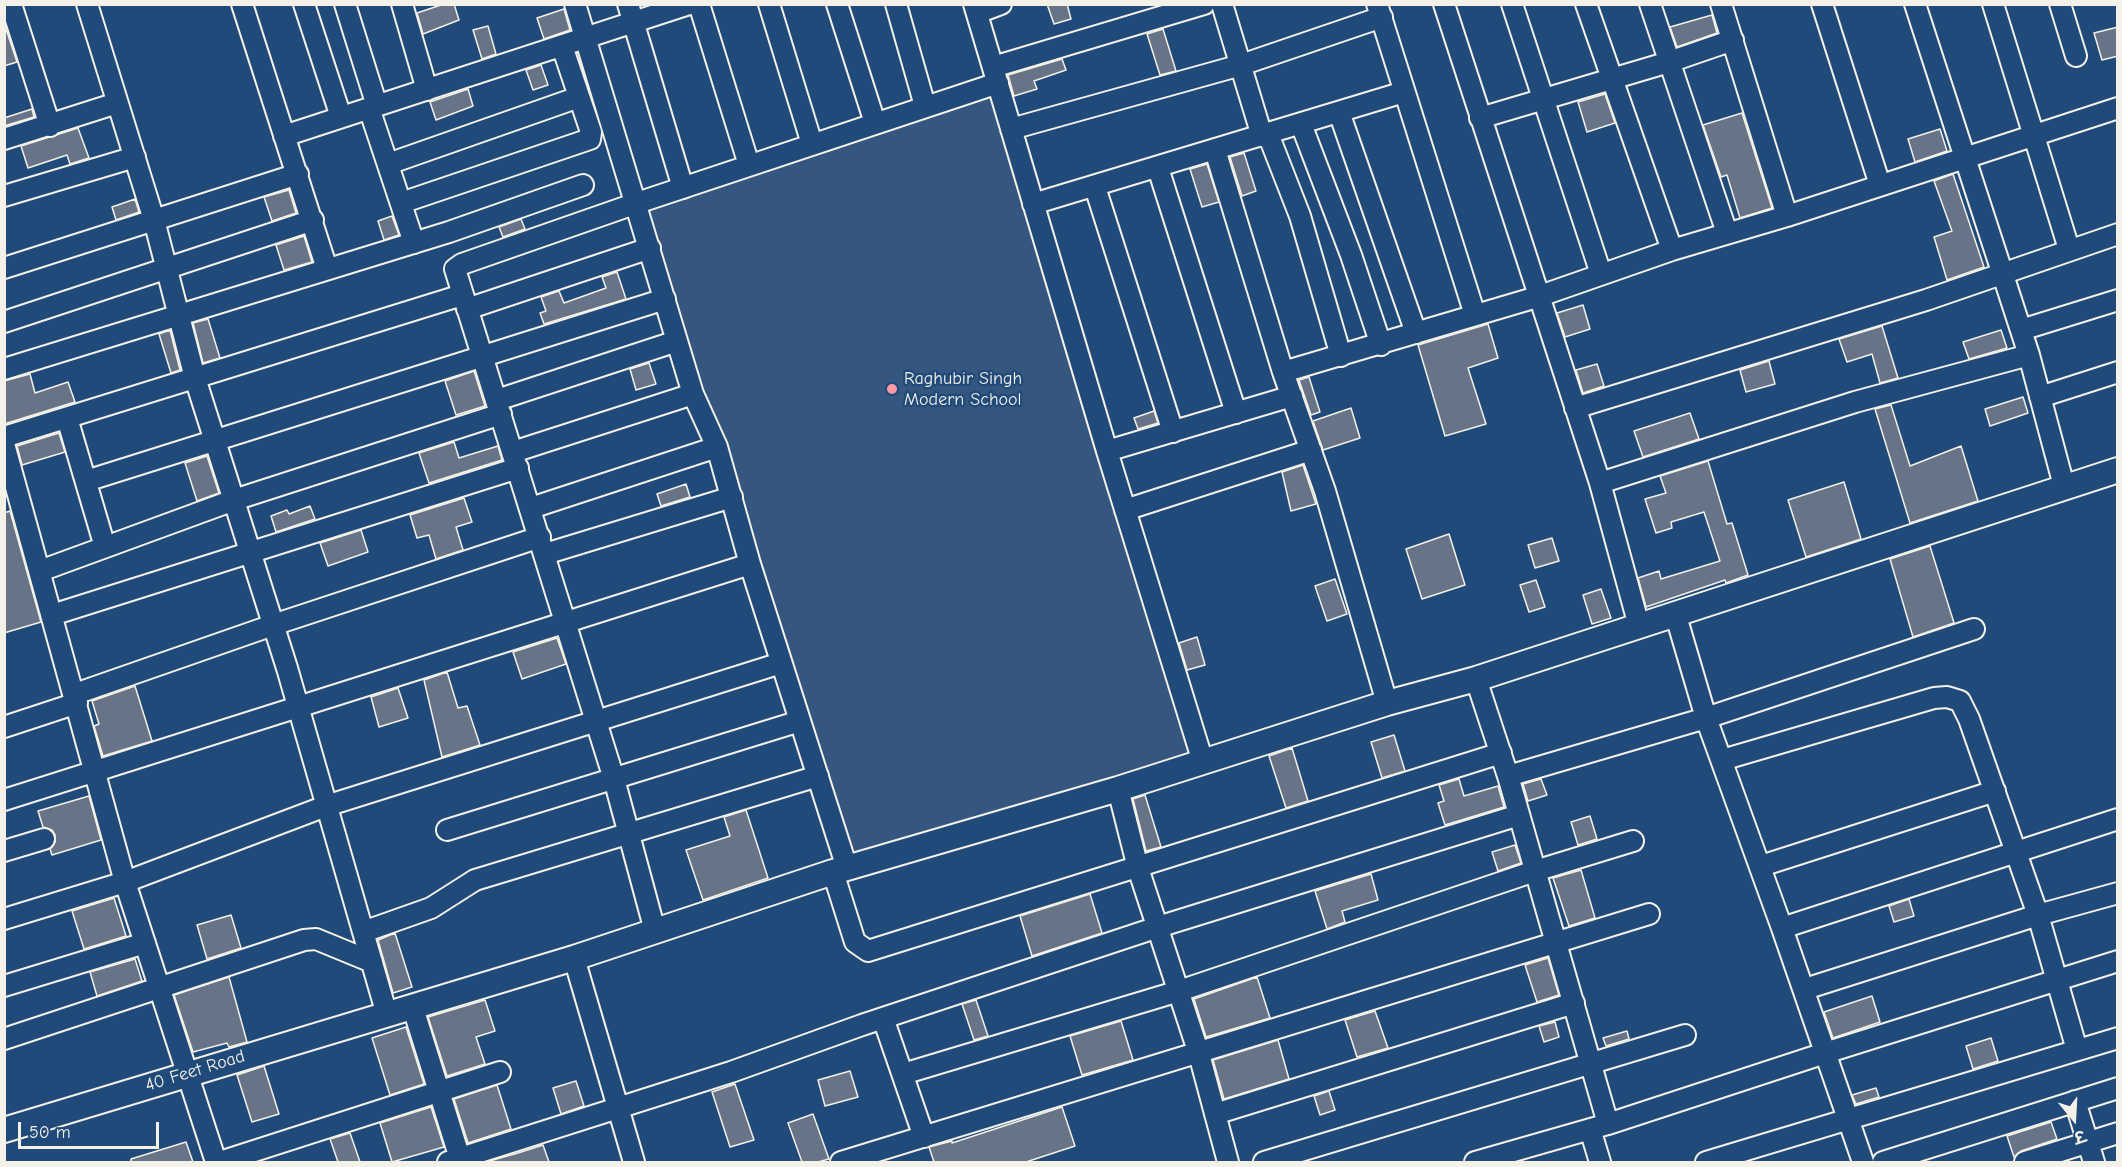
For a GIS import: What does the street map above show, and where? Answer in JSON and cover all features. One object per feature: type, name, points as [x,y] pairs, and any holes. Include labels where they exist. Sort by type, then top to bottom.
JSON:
[{"type":"street","points":[[11,4],[50,126]]},
{"type":"street","points":[[87,4],[154,220],[195,378],[273,625],[387,1015]]},
{"type":"street","points":[[242,4],[327,269]]},
{"type":"street","points":[[304,4],[341,117]]},
{"type":"street","points":[[345,4],[388,164],[414,243]]},
{"type":"street","points":[[575,4],[693,394],[717,447],[750,564],[818,776],[855,942],[860,948],[868,951],[1501,753]]},
{"type":"street","points":[[284,136],[585,38],[630,14],[688,4]]},
{"type":"street","points":[[699,4],[749,165]]},
{"type":"street","points":[[769,4],[812,144]]},
{"type":"street","points":[[837,4],[874,123]]},
{"type":"street","points":[[896,4],[925,106]]},
{"type":"street","points":[[1001,4],[975,9],[1203,762]]},
{"type":"street","points":[[655,931],[614,778],[516,460],[454,273],[458,265],[925,106],[996,75],[1204,4]]},
{"type":"street","points":[[1222,4],[1265,135],[1300,216],[1341,356]]},
{"type":"street","points":[[1444,4],[1537,297],[1600,483],[1639,626]]},
{"type":"street","points":[[1512,4],[1601,274]]},
{"type":"street","points":[[1586,4],[1672,250]]},
{"type":"street","points":[[1650,4],[1727,233]]},
{"type":"street","points":[[1721,4],[1786,216]]},
{"type":"street","points":[[1822,4],[1880,185]]},
{"type":"street","points":[[1915,4],[2029,355],[2064,486]]},
{"type":"street","points":[[1993,4],[2069,249]]},
{"type":"street","points":[[2060,4],[2076,56]]},
{"type":"street","points":[[408,6],[427,90]]},
{"type":"street","points":[[1011,129],[1241,64],[1379,11],[1475,315]]},
{"type":"street","points":[[630,14],[683,188]]},
{"type":"street","points":[[1480,118],[1669,62],[1732,40]]},
{"type":"street","points":[[401,203],[590,139],[591,132],[562,46]]},
{"type":"street","points":[[1033,204],[1404,92]]},
{"type":"street","points":[[388,164],[579,97]]},
{"type":"street","points":[[4,140],[117,104]]},
{"type":"street","points":[[1282,372],[1537,297],[1672,250],[1786,216],[2118,108]]},
{"type":"street","points":[[1340,112],[1416,333]]},
{"type":"street","points":[[1300,124],[1351,255],[1380,345]]},
{"type":"street","points":[[1215,150],[1282,372],[1311,450],[1387,703]]},
{"type":"street","points":[[4,195],[135,157]]},
{"type":"street","points":[[1158,168],[1236,413]]},
{"type":"street","points":[[4,268],[297,174]]},
{"type":"street","points":[[4,369],[414,243],[583,185]]},
{"type":"street","points":[[1095,187],[1173,432]]},
{"type":"street","points":[[4,322],[313,220]]},
{"type":"street","points":[[1575,408],[1678,378],[2003,274],[2069,249],[2118,234]]},
{"type":"street","points":[[4,437],[195,378],[650,248]]},
{"type":"street","points":[[86,481],[665,299]]},
{"type":"street","points":[[2021,330],[2118,300]]},
{"type":"street","points":[[40,571],[499,407],[677,340]]},
{"type":"street","points":[[1600,483],[1856,402],[2029,355]]},
{"type":"street","points":[[2040,397],[2118,372]]},
{"type":"street","points":[[52,615],[251,554],[516,460],[693,394]]},
{"type":"street","points":[[1107,451],[1292,396]]},
{"type":"street","points":[[67,418],[105,547]]},
{"type":"street","points":[[4,444],[125,882],[218,1162],[500,1072]]},
{"type":"street","points":[[531,508],[717,447]]},
{"type":"street","points":[[1125,510],[1311,450]]},
{"type":"street","name":"40 Feet Road","points":[[4,1130],[187,1072],[413,1008],[574,958],[840,870],[1118,789],[1387,703],[1476,680],[2118,470]]},
{"type":"street","points":[[4,727],[273,625],[543,546],[732,497]]},
{"type":"street","points":[[4,800],[750,564]]},
{"type":"street","points":[[1676,616],[1706,718],[1805,989],[1863,1162]]},
{"type":"street","points":[[1508,776],[1706,718],[1974,629]]},
{"type":"street","points":[[4,919],[125,882],[326,806],[781,663]]},
{"type":"street","points":[[1476,680],[1508,776],[1591,1064],[1599,1127],[1600,1162]]},
{"type":"street","points":[[1722,760],[1934,698],[1947,697],[1959,701],[1964,708],[1995,791],[2038,915],[2077,1050]]},
{"type":"street","points":[[447,830],[800,721]]},
{"type":"street","points":[[363,932],[431,908],[475,879],[818,776]]},
{"type":"street","points":[[1118,789],[1138,868],[1199,1054],[1228,1162]]},
{"type":"street","points":[[1761,866],[1995,791]]},
{"type":"street","points":[[413,1008],[439,1092],[456,1161],[731,1072],[884,1018],[1158,927],[1519,815]]},
{"type":"street","points":[[1782,928],[2016,850],[2118,819]]},
{"type":"street","points":[[4,851],[44,839]]},
{"type":"street","points":[[903,1074],[1179,991],[1534,871],[1633,841]]},
{"type":"street","points":[[1805,989],[2038,915],[2118,893]]},
{"type":"street","points":[[841,1162],[1649,914]]},
{"type":"street","points":[[4,1039],[304,940],[316,939],[372,962]]},
{"type":"street","points":[[4,986],[145,943]]},
{"type":"street","points":[[574,958],[634,1162]]},
{"type":"street","points":[[1475,1162],[1599,1127],[2118,961]]},
{"type":"street","points":[[1215,1114],[1574,1003]]},
{"type":"street","points":[[884,1018],[924,1137]]},
{"type":"street","points":[[1264,1162],[1685,1035]]},
{"type":"street","points":[[1706,1162],[2118,1038]]},
{"type":"street","points":[[1884,1162],[2118,1088]]},
{"type":"street","points":[[2075,1101],[2094,1162]]},
{"type":"street","points":[[2025,1162],[2118,1133]]},
{"type":"shaded area","name":"Raghubir Singh Modern School","points":[[997,96],[1199,754],[853,863],[644,210]]},
{"type":"building","points":[[444,4],[454,4],[459,20],[423,34],[417,13]]},
{"type":"building","points":[[1047,4],[1067,4],[1071,19],[1054,24]]},
{"type":"building","points":[[564,9],[570,30],[544,39],[537,18]]},
{"type":"building","points":[[1712,15],[1717,33],[1677,47],[1670,27]]},
{"type":"building","points":[[4,23],[17,62],[4,66]]},
{"type":"building","points":[[488,26],[496,54],[482,59],[473,30]]},
{"type":"building","points":[[2118,27],[2118,56],[2102,60],[2094,33]]},
{"type":"building","points":[[1163,29],[1176,71],[1160,75],[1147,34]]},
{"type":"building","points":[[1062,59],[1066,70],[1034,81],[1037,89],[1014,96],[1008,75]]},
{"type":"building","points":[[541,65],[548,85],[533,90],[526,70]]},
{"type":"building","points":[[468,89],[473,106],[436,120],[430,102]]},
{"type":"building","points":[[1605,94],[1615,123],[1587,132],[1578,102]]},
{"type":"building","points":[[32,109],[34,117],[4,126],[4,118]]},
{"type":"building","points":[[1742,113],[1772,208],[1740,218],[1727,175],[1721,177],[1703,125]]},
{"type":"building","points":[[78,128],[89,158],[70,164],[67,155],[28,168],[21,146]]},
{"type":"building","points":[[1940,129],[1947,151],[1915,162],[1908,139]]},
{"type":"building","points":[[1244,153],[1256,191],[1242,196],[1230,157]]},
{"type":"building","points":[[1207,164],[1219,202],[1202,207],[1190,169]]},
{"type":"building","points":[[1953,174],[1984,267],[1947,280],[1934,237],[1952,231],[1934,181]]},
{"type":"building","points":[[289,190],[296,213],[272,221],[264,197]]},
{"type":"building","points":[[135,199],[139,212],[116,220],[112,207]]},
{"type":"building","points":[[392,216],[399,235],[384,240],[378,221]]},
{"type":"building","points":[[521,219],[525,229],[503,237],[499,227]]},
{"type":"building","points":[[304,236],[312,262],[284,270],[276,245]]},
{"type":"building","points":[[617,272],[626,299],[544,324],[540,313],[546,311],[541,297],[559,291],[564,303],[606,288],[602,277]]},
{"type":"building","points":[[1583,305],[1590,329],[1565,337],[1557,313]]},
{"type":"building","points":[[208,319],[220,358],[203,363],[193,323]]},
{"type":"building","points":[[1488,324],[1498,358],[1468,368],[1486,424],[1445,436],[1418,345]]},
{"type":"building","points":[[1882,326],[1898,378],[1880,383],[1872,354],[1847,362],[1839,339]]},
{"type":"building","points":[[170,330],[180,370],[171,373],[159,334]]},
{"type":"building","points":[[2001,330],[2007,348],[1969,359],[1963,342]]},
{"type":"building","points":[[1769,361],[1775,384],[1746,392],[1740,370]]},
{"type":"building","points":[[649,363],[656,384],[636,390],[630,369]]},
{"type":"building","points":[[1597,364],[1604,386],[1583,393],[1576,370]]},
{"type":"building","points":[[474,371],[485,406],[456,415],[445,381]]},
{"type":"building","points":[[30,374],[35,393],[68,382],[75,402],[4,424],[4,381]]},
{"type":"building","points":[[1309,377],[1320,412],[1311,415],[1299,380]]},
{"type":"building","points":[[2023,397],[2028,413],[1990,426],[1985,409]]},
{"type":"building","points":[[1891,405],[1910,466],[1961,446],[1978,501],[1910,523],[1875,409]]},
{"type":"building","points":[[1351,408],[1360,438],[1323,450],[1313,421]]},
{"type":"building","points":[[1154,411],[1158,423],[1138,429],[1134,418]]},
{"type":"building","points":[[1690,413],[1699,439],[1643,457],[1634,431]]},
{"type":"building","points":[[59,433],[65,452],[22,465],[17,446]]},
{"type":"building","points":[[454,442],[459,458],[498,446],[502,460],[429,483],[419,453]]},
{"type":"building","points":[[207,456],[219,493],[197,501],[185,463]]},
{"type":"building","points":[[1708,461],[1727,524],[1732,523],[1748,575],[1726,583],[1725,580],[1646,607],[1638,578],[1659,571],[1661,579],[1720,561],[1704,512],[1671,522],[1672,528],[1656,533],[1645,499],[1666,493],[1660,476]]},
{"type":"building","points":[[1303,465],[1316,504],[1291,511],[1282,472]]},
{"type":"building","points":[[1844,482],[1861,539],[1806,557],[1788,500]]},
{"type":"building","points":[[686,484],[690,497],[661,506],[657,494]]},
{"type":"building","points":[[464,498],[472,522],[456,527],[463,550],[436,559],[429,535],[417,538],[410,515]]},
{"type":"building","points":[[310,506],[315,519],[276,532],[271,516],[287,510],[289,514]]},
{"type":"building","points":[[10,511],[41,622],[4,633],[4,513]]},
{"type":"building","points":[[361,530],[368,552],[328,566],[320,543]]},
{"type":"building","points":[[1449,534],[1465,585],[1422,599],[1406,549]]},
{"type":"building","points":[[1552,538],[1559,561],[1535,568],[1528,545]]},
{"type":"building","points":[[1930,546],[1954,623],[1913,637],[1890,559]]},
{"type":"building","points":[[1335,579],[1347,614],[1327,621],[1315,586]]},
{"type":"building","points":[[1536,580],[1545,607],[1529,612],[1520,585]]},
{"type":"building","points":[[1601,589],[1611,618],[1592,624],[1583,595]]},
{"type":"building","points":[[1197,637],[1205,665],[1187,670],[1179,643]]},
{"type":"building","points":[[557,638],[566,664],[522,679],[513,652]]},
{"type":"building","points":[[447,672],[458,708],[467,706],[480,745],[442,757],[424,680]]},
{"type":"building","points":[[135,686],[152,741],[103,756],[94,726],[99,724],[92,701]]},
{"type":"building","points":[[398,688],[408,718],[379,727],[371,697]]},
{"type":"building","points":[[1394,735],[1405,771],[1382,778],[1371,742]]},
{"type":"building","points":[[1292,748],[1308,801],[1286,808],[1269,756]]},
{"type":"building","points":[[1459,779],[1464,796],[1498,786],[1504,807],[1445,825],[1438,803],[1444,801],[1439,785]]},
{"type":"building","points":[[1541,779],[1547,795],[1528,801],[1523,784]]},
{"type":"building","points":[[1145,795],[1161,847],[1146,851],[1133,799]]},
{"type":"building","points":[[89,796],[101,840],[52,855],[50,849],[55,842],[55,835],[52,830],[43,827],[38,811]]},
{"type":"building","points":[[746,810],[768,878],[703,900],[686,850],[730,836],[724,817]]},
{"type":"building","points":[[1590,816],[1597,839],[1578,845],[1571,822]]},
{"type":"building","points":[[1515,845],[1521,863],[1498,871],[1492,852]]},
{"type":"building","points":[[1581,870],[1595,918],[1569,926],[1553,878]]},
{"type":"building","points":[[1371,874],[1378,900],[1342,911],[1345,922],[1327,929],[1315,891]]},
{"type":"building","points":[[1090,894],[1102,933],[1032,956],[1020,916]]},
{"type":"building","points":[[114,898],[126,936],[84,949],[72,911]]},
{"type":"building","points":[[1909,899],[1914,916],[1894,922],[1889,906]]},
{"type":"building","points":[[231,915],[241,948],[207,959],[197,925]]},
{"type":"building","points":[[395,933],[412,987],[393,993],[378,940]]},
{"type":"building","points":[[1548,958],[1559,995],[1537,1002],[1525,965]]},
{"type":"building","points":[[135,959],[142,981],[97,996],[90,972]]},
{"type":"building","points":[[229,977],[247,1042],[229,1047],[227,1043],[193,1052],[174,995]]},
{"type":"building","points":[[1257,977],[1270,1018],[1206,1037],[1194,999]]},
{"type":"building","points":[[1872,996],[1880,1022],[1833,1038],[1824,1012]]},
{"type":"building","points":[[485,1000],[495,1031],[476,1037],[485,1064],[447,1076],[428,1017]]},
{"type":"building","points":[[976,1000],[988,1036],[974,1040],[962,1004]]},
{"type":"building","points":[[1375,1011],[1388,1048],[1357,1057],[1345,1020]]},
{"type":"building","points":[[1121,1021],[1133,1060],[1082,1075],[1070,1036]]},
{"type":"building","points":[[1555,1022],[1559,1037],[1544,1042],[1539,1026]]},
{"type":"building","points":[[406,1027],[424,1084],[390,1095],[372,1038]]},
{"type":"building","points":[[1627,1031],[1629,1039],[1606,1046],[1603,1038]]},
{"type":"building","points":[[1991,1038],[1998,1061],[1973,1069],[1966,1046]]},
{"type":"building","points":[[1278,1040],[1289,1079],[1224,1099],[1213,1060]]},
{"type":"building","points":[[264,1066],[279,1114],[252,1122],[237,1075]]},
{"type":"building","points":[[850,1071],[858,1097],[825,1106],[818,1080]]},
{"type":"building","points":[[576,1081],[584,1106],[561,1114],[553,1088]]},
{"type":"building","points":[[735,1084],[754,1140],[730,1147],[712,1092]]},
{"type":"building","points":[[497,1085],[511,1129],[468,1143],[454,1099]]},
{"type":"building","points":[[1876,1088],[1879,1097],[1856,1104],[1852,1095]]},
{"type":"building","points":[[1329,1091],[1335,1110],[1320,1115],[1314,1096]]},
{"type":"building","points":[[431,1107],[444,1147],[392,1162],[380,1123]]},
{"type":"building","points":[[1062,1107],[1075,1146],[1026,1162],[934,1162],[929,1147],[952,1141],[952,1143]]},
{"type":"building","points":[[813,1114],[829,1159],[802,1162],[788,1123]]},
{"type":"building","points":[[2051,1122],[2057,1139],[2021,1151],[2014,1157],[2007,1136]]},
{"type":"building","points":[[350,1133],[360,1162],[338,1162],[330,1139]]},
{"type":"building","points":[[186,1142],[193,1162],[131,1162],[131,1159]]},
{"type":"building","points":[[543,1145],[549,1162],[486,1162],[518,1153]]},
{"type":"place","name":"Raghubir Singh Modern School","points":[[892,389]]}]
